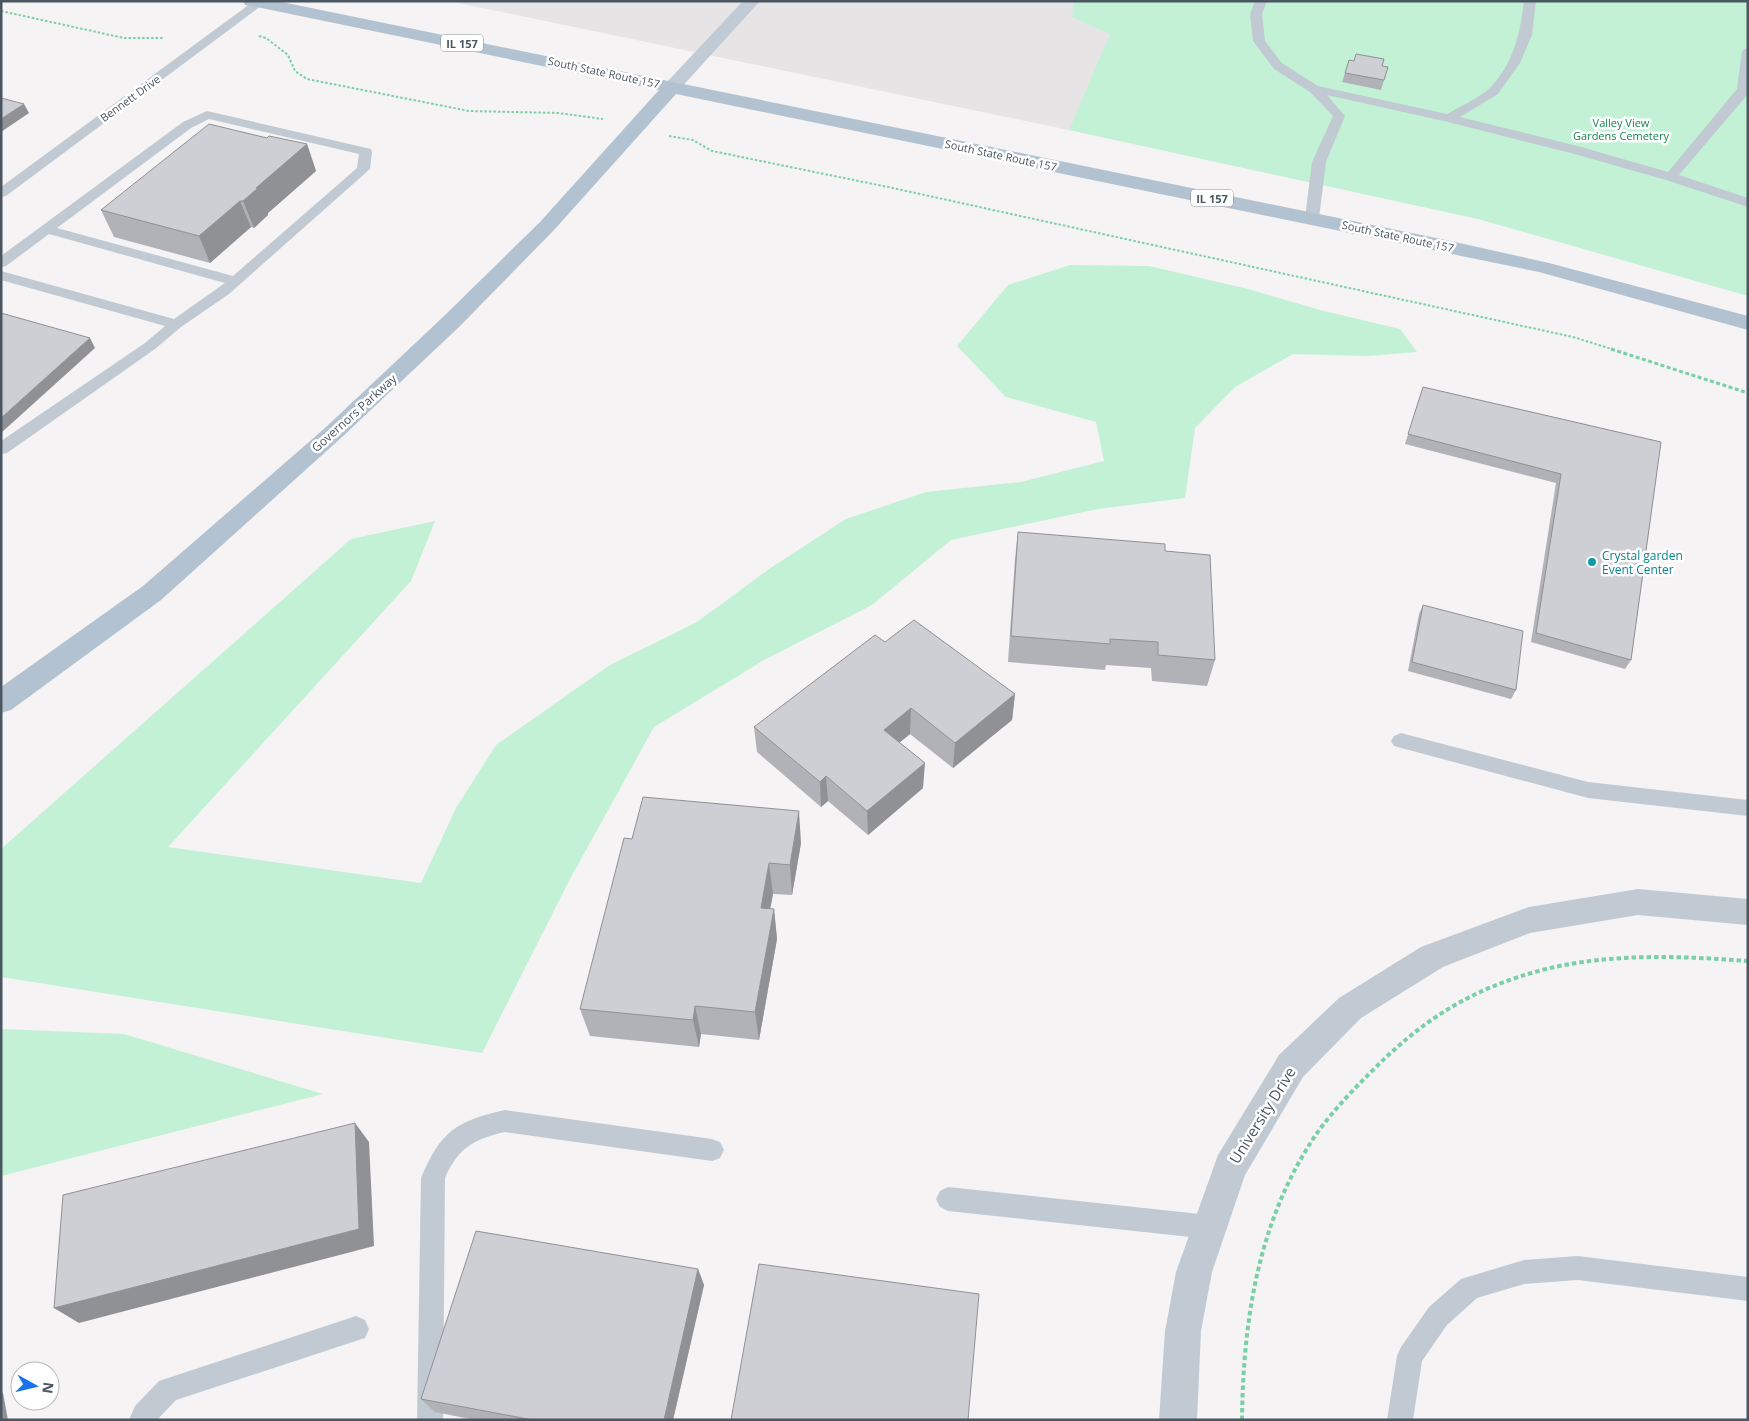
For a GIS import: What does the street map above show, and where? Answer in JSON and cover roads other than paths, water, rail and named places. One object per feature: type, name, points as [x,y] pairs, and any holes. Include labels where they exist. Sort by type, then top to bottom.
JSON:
[{"type":"main road","points":[[673,86],[752,1]]},
{"type":"main road","name":"South State Route 157","points":[[255,2],[673,86],[1542,267],[1748,323]]},
{"type":"main road","name":"Governors Parkway","points":[[1,702],[152,593],[333,433],[450,324],[534,240],[673,86]]},
{"type":"street","name":"University Drive","points":[[1178,1420],[1184,1331],[1194,1272],[1230,1167],[1255,1122],[1291,1066],[1350,1008],[1432,957],[1529,920],[1638,902],[1748,912]]},
{"type":"lane","points":[[1261,1],[1256,14],[1259,41],[1278,66],[1314,89],[1339,116],[1319,162],[1312,218]]},
{"type":"lane","points":[[1449,118],[1494,91],[1514,63],[1526,35],[1530,1]]},
{"type":"lane","name":"Bennett Drive","points":[[1,193],[227,27],[255,2]]},
{"type":"lane","points":[[1671,176],[1746,90],[1748,51]]},
{"type":"lane","points":[[1314,89],[1449,118],[1576,150],[1671,176],[1748,203]]},
{"type":"lane","points":[[1,449],[150,346],[176,324],[236,280],[363,169],[366,152],[207,115],[187,125],[46,229],[2,272],[176,324]]},
{"type":"lane","points":[[46,229],[236,280]]},
{"type":"lane","points":[[1401,741],[1588,790],[1748,808]]},
{"type":"lane","points":[[430,1420],[433,1178],[440,1159],[460,1135],[479,1126],[505,1121],[712,1150]]},
{"type":"lane","points":[[948,1199],[1209,1227]]},
{"type":"lane","points":[[1400,1420],[1410,1356],[1438,1316],[1470,1288],[1524,1272],[1578,1268],[1748,1289]]},
{"type":"lane","points":[[142,1420],[144,1414],[168,1390],[356,1329]]},
{"type":"place","name":"Crystal garden Event Center","points":[[1592,562]]},
{"type":"park label","name":"Valley View Gardens Cemetery","points":[[1621,128]]}]
